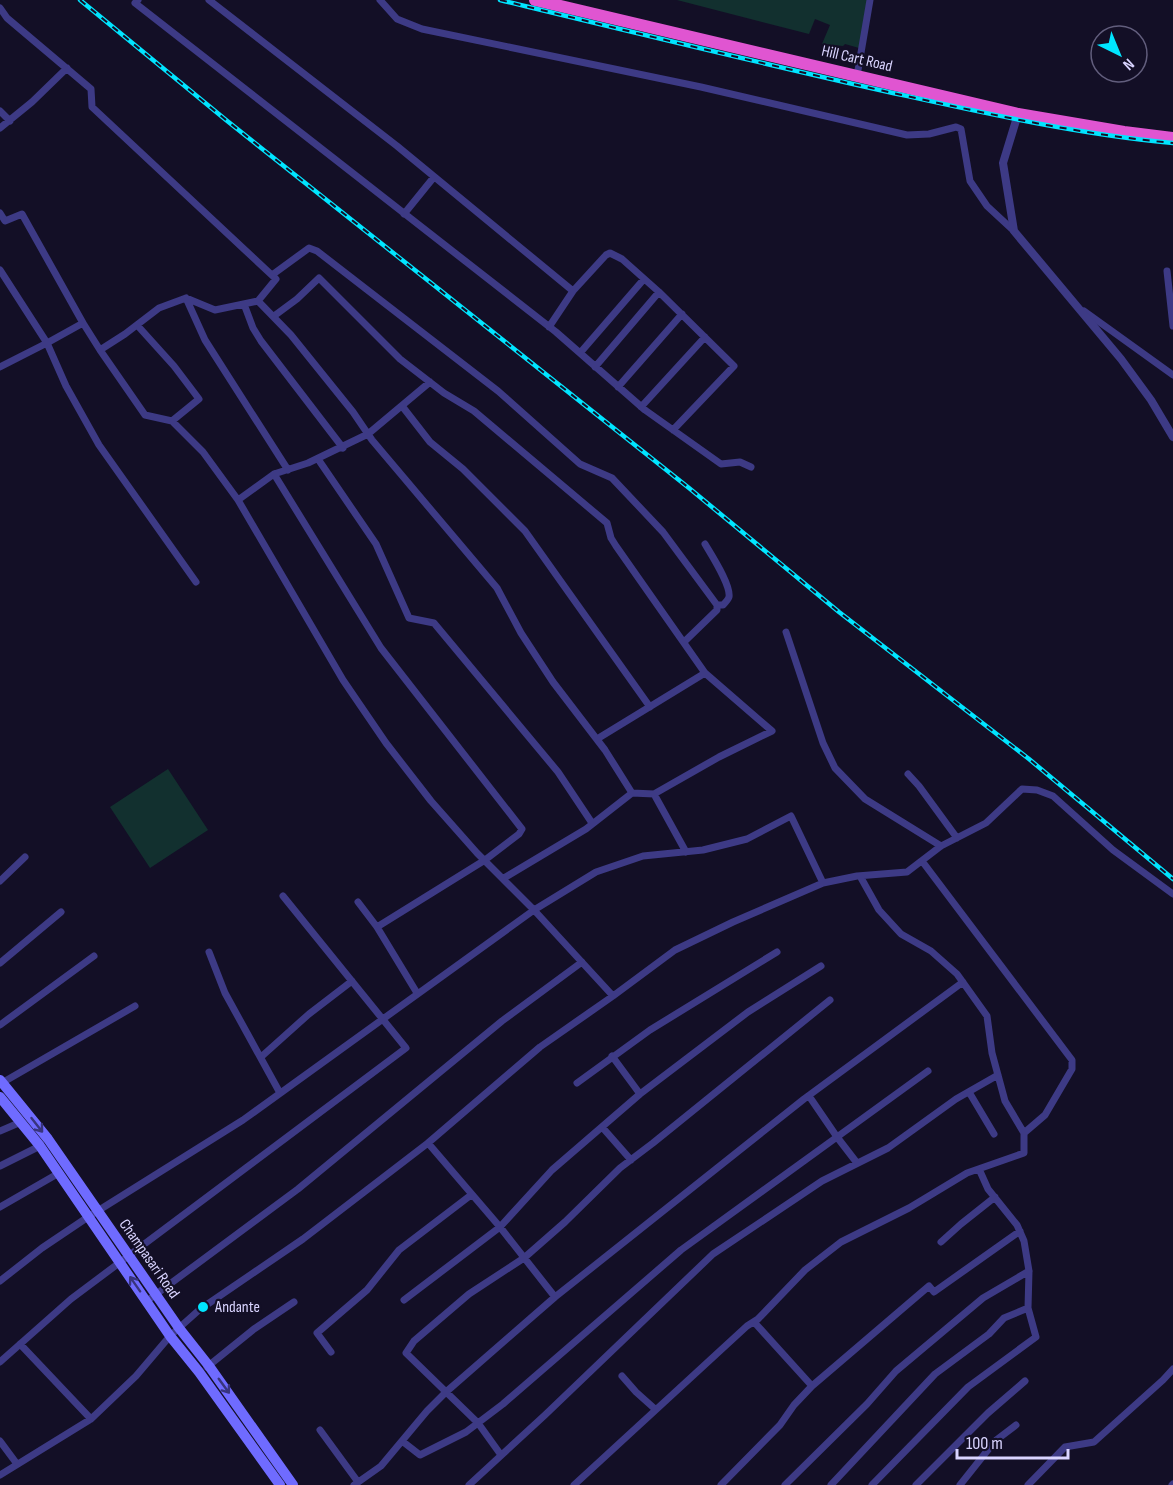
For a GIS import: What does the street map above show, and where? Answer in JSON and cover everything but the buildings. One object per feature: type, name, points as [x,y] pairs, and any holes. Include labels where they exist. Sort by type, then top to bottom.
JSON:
[{"type":"highway","name":"Hill Cart Road","points":[[535,0],[1018,114],[1173,138]]},
{"type":"main road","name":"Champasari Road","points":[[1,1082],[48,1139],[98,1211],[124,1259]]},
{"type":"main road","name":"Champasari Road","points":[[0,1097],[40,1146],[88,1217],[124,1259],[151,1298],[170,1336],[204,1369],[293,1485]]},
{"type":"main road","name":"Champasari Road","points":[[151,1298],[179,1328],[280,1485]]},
{"type":"street","points":[[138,0],[135,3],[549,327],[641,407],[721,464],[740,462],[751,467]]},
{"type":"street","points":[[209,0],[434,177],[573,291]]},
{"type":"street","points":[[380,0],[397,19],[422,29],[701,87],[907,135],[961,129],[970,181],[987,206],[1014,231],[1077,306],[1139,383],[1173,437]]},
{"type":"street","points":[[857,76],[870,0]]},
{"type":"street","points":[[0,8],[7,18],[91,89],[92,107],[276,279],[258,301],[215,309],[186,298],[159,308],[100,350]]},
{"type":"street","points":[[0,128],[32,102],[67,68]]},
{"type":"street","points":[[0,111],[10,121]]},
{"type":"street","points":[[1014,231],[1003,163],[1018,114]]},
{"type":"street","points":[[404,214],[434,177]]},
{"type":"street","points":[[0,213],[5,221],[22,214],[82,323],[145,415],[172,421],[203,452],[238,500],[337,670],[386,743],[431,801],[613,996]]},
{"type":"street","points":[[272,275],[309,248],[317,251],[498,391],[580,464],[612,478],[663,532],[717,605],[717,610],[684,642]]},
{"type":"street","points":[[549,327],[573,291],[606,255],[610,254],[622,259],[734,366],[673,430]]},
{"type":"street","points":[[0,270],[47,343],[66,386],[99,445],[196,582]]},
{"type":"street","points":[[1167,271],[1173,326]]},
{"type":"street","points":[[274,316],[320,278],[400,359],[474,411],[607,523],[616,546],[705,672],[772,731],[719,757],[654,794],[632,793],[592,823],[504,878]]},
{"type":"street","points":[[580,353],[644,279]]},
{"type":"street","points":[[595,367],[659,292]]},
{"type":"street","points":[[186,298],[205,340],[288,470]]},
{"type":"street","points":[[258,301],[274,316],[353,412],[368,434],[497,588],[521,633],[553,682],[597,739],[632,793]]},
{"type":"street","points":[[244,304],[253,328],[261,341],[343,448]]},
{"type":"street","points":[[1077,306],[1173,375]]},
{"type":"street","points":[[618,387],[682,314]]},
{"type":"street","points":[[0,367],[82,323]]},
{"type":"street","points":[[137,325],[174,366],[199,399],[172,421]]},
{"type":"street","points":[[641,407],[705,337]]},
{"type":"street","points":[[238,500],[274,474],[318,459],[368,434],[430,382]]},
{"type":"street","points":[[402,406],[430,442],[464,469],[525,531],[650,707]]},
{"type":"street","points":[[318,459],[376,544],[409,618],[434,623],[558,772],[592,823]]},
{"type":"street","points":[[274,474],[381,648],[522,829],[519,834],[485,860],[377,927]]},
{"type":"street","points":[[705,544],[728,591],[729,598],[726,602],[723,605],[717,605]]},
{"type":"street","points":[[786,632],[823,742],[835,768],[865,799],[941,846]]},
{"type":"street","points":[[597,739],[705,672]]},
{"type":"street","points":[[908,774],[957,838]]},
{"type":"street","points":[[0,1475],[90,1419],[136,1376],[170,1336],[199,1310],[303,1239],[428,1143],[540,1047],[675,950],[823,883],[860,876],[907,872],[941,846],[986,823],[1022,789],[1037,790],[1053,796],[1113,850],[1173,894]]},
{"type":"street","points":[[654,794],[686,852]]},
{"type":"street","points":[[0,1281],[42,1248],[88,1217],[243,1120],[534,910],[596,872],[643,856],[686,852],[747,839],[792,816],[823,883]]},
{"type":"street","points":[[0,881],[25,858]]},
{"type":"street","points":[[922,861],[1072,1060],[1072,1069],[1045,1115],[1024,1133]]},
{"type":"street","points":[[574,1485],[655,1409],[754,1322],[805,1270],[842,1242],[909,1208],[967,1173],[1024,1154],[1024,1133],[1005,1101],[992,1053],[987,1016],[957,974],[931,951],[902,934],[879,910],[860,876]]},
{"type":"street","points":[[0,1362],[71,1299],[406,1048],[380,1019],[282,896]]},
{"type":"street","points":[[358,903],[377,927],[417,993]]},
{"type":"street","points":[[0,963],[62,912]]},
{"type":"street","points":[[208,952],[225,993],[280,1093]]},
{"type":"street","points":[[577,1083],[650,1030],[777,952]]},
{"type":"street","points":[[0,1025],[94,956]]},
{"type":"street","points":[[151,1298],[298,1189],[502,1021],[582,962]]},
{"type":"street","points":[[404,1300],[500,1227],[552,1170],[640,1094],[748,1012],[821,966]]},
{"type":"street","points":[[261,1057],[309,1014],[352,981]]},
{"type":"street","points":[[320,1430],[356,1484],[381,1466],[446,1392],[555,1297],[808,1096],[963,982]]},
{"type":"street","points":[[501,1455],[478,1423],[406,1353],[414,1341],[469,1293],[524,1258],[620,1168],[830,1000]]},
{"type":"street","points":[[1,1082],[135,1006]]},
{"type":"street","points":[[612,1056],[640,1094]]},
{"type":"street","points":[[402,1442],[420,1455],[466,1432],[503,1404],[594,1327],[681,1250],[928,1071]]},
{"type":"street","points":[[468,1485],[713,1254],[822,1182],[888,1148],[969,1092],[998,1075]]},
{"type":"street","points":[[969,1092],[994,1134]]},
{"type":"street","points":[[808,1096],[857,1163]]},
{"type":"street","points":[[0,1131],[21,1122]]},
{"type":"street","points":[[602,1127],[631,1160]]},
{"type":"street","points":[[428,1143],[500,1227],[555,1297]]},
{"type":"street","points":[[0,1166],[40,1146]]},
{"type":"street","points":[[872,1485],[968,1387],[1036,1337],[1028,1308],[1029,1271],[1024,1241],[1020,1231],[988,1189],[979,1169]]},
{"type":"street","points":[[0,1207],[59,1173]]},
{"type":"street","points":[[331,1352],[317,1333],[367,1290],[399,1250],[471,1195]]},
{"type":"street","points":[[941,1242],[995,1197]]},
{"type":"street","points":[[721,1485],[780,1425],[794,1405],[812,1386],[929,1286],[934,1292],[1020,1231]]},
{"type":"street","points":[[784,1485],[867,1404],[896,1371],[983,1298],[1029,1271]]},
{"type":"street","points":[[204,1369],[254,1329],[294,1302]]},
{"type":"street","points":[[831,1485],[935,1374],[989,1334],[1005,1318],[1028,1308]]},
{"type":"street","points":[[754,1322],[812,1386]]},
{"type":"street","points":[[20,1344],[90,1419]]},
{"type":"street","points":[[1028,1485],[1065,1447],[1094,1442],[1173,1369]]},
{"type":"street","points":[[622,1376],[655,1409]]},
{"type":"street","points":[[916,1485],[988,1413],[1025,1381]]},
{"type":"street","points":[[960,1485],[994,1442],[1016,1425]]},
{"type":"street","points":[[0,1441],[17,1464]]},
{"type":"green space","points":[[677,0],[867,0],[859,48],[845,44],[843,46],[822,44],[830,25],[815,19],[809,34]]},
{"type":"green space","points":[[168,769],[208,830],[150,868],[110,807]]},
{"type":"railway","points":[[80,0],[226,120],[689,488],[839,612],[1029,759],[1173,879]]},
{"type":"railway","points":[[500,0],[956,107],[1100,134],[1173,143]]},
{"type":"place","name":"Andante","points":[[203,1307]]}]
